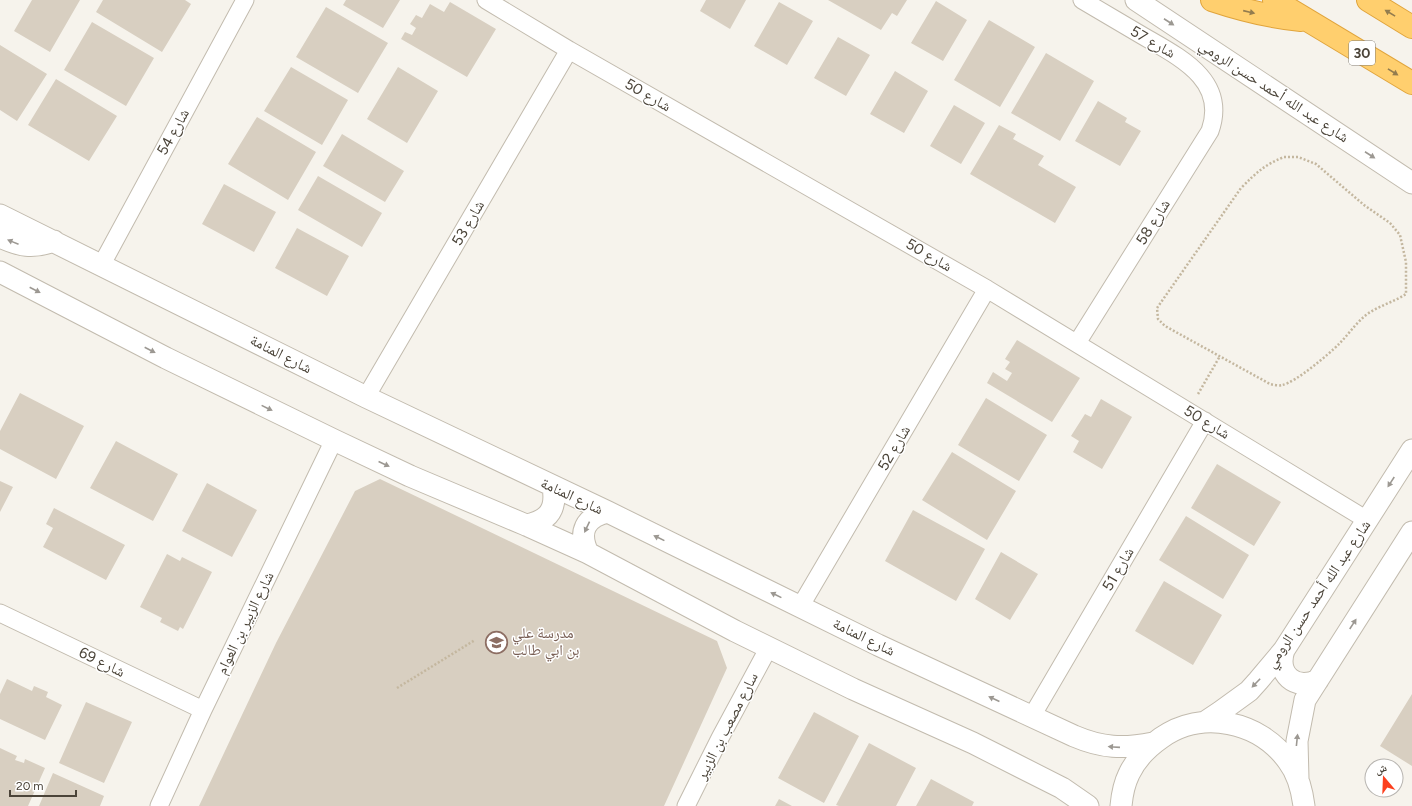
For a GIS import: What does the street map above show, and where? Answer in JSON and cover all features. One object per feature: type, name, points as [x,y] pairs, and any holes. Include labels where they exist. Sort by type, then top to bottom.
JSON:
[{"type":"highway","points":[[1212,0],[1244,11],[1278,18],[1312,22]]},
{"type":"highway","name":"30","points":[[1274,0],[1412,83]]},
{"type":"highway","points":[[1368,0],[1412,27]]},
{"type":"street","name":"شارع 54","points":[[102,264],[245,0]]},
{"type":"street","name":"شارع 50","points":[[486,0],[570,50],[987,288],[1367,520]]},
{"type":"street","name":"شارع 57","points":[[1082,0],[1180,58],[1195,70],[1203,79],[1211,97]]},
{"type":"street","name":"شارع عبد الله أحمد حسن الرومي","points":[[1136,0],[1412,183]]},
{"type":"street","name":"شارع 53","points":[[366,397],[570,50]]},
{"type":"street","name":"شارع 58","points":[[1077,343],[1210,131],[1214,112],[1211,97]]},
{"type":"street","name":"شارع المنامة","points":[[0,215],[102,264],[366,397],[608,512],[878,645],[1079,738],[1105,746],[1137,746],[1153,743]]},
{"type":"street","points":[[0,237],[19,245],[43,245],[54,242]]},
{"type":"street","points":[[0,272],[166,358],[334,440],[410,476],[588,553],[735,631],[853,689],[973,743],[1062,788],[1088,806]]},
{"type":"street","name":"شارع 52","points":[[800,607],[987,288]]},
{"type":"street","name":"شارع 51","points":[[1032,716],[1205,421]]},
{"type":"street","name":"شارع الزبير بن العوام","points":[[159,806],[203,710],[334,440]]},
{"type":"street","name":"شارع عبد الله أحمد حسن الرومي","points":[[1205,722],[1248,691],[1284,650],[1412,450]]},
{"type":"street","points":[[526,525],[537,523],[546,517],[553,508],[555,498],[553,487]]},
{"type":"street","points":[[588,553],[584,544],[583,535],[585,526],[591,519],[599,514],[608,512]]},
{"type":"street","points":[[1298,779],[1297,741],[1305,700],[1412,532]]},
{"type":"street","name":"شارع 69","points":[[0,613],[203,710]]},
{"type":"street","name":"سارع مصعب بن الزبير","points":[[686,806],[720,738],[769,647]]},
{"type":"street","points":[[1284,650],[1281,665],[1288,678],[1303,684],[1318,680]]},
{"type":"street","points":[[1121,806],[1123,790],[1130,773],[1140,757],[1153,743],[1168,732],[1186,725],[1205,722],[1224,722],[1243,727],[1260,735],[1276,747],[1289,761],[1298,779],[1304,806]]},
{"type":"path","points":[[1284,157],[1298,157],[1316,164],[1364,205],[1390,223],[1400,235],[1406,262],[1406,294],[1398,300],[1368,314],[1356,323],[1338,344],[1291,382],[1283,385],[1270,384],[1220,356],[1165,326],[1158,319],[1157,308],[1241,188],[1258,170],[1270,162],[1284,157]]},
{"type":"path","points":[[1188,411],[1220,356]]},
{"type":"path","points":[[397,688],[475,640]]},
{"type":"building","points":[[32,0],[80,0],[50,52],[14,31]]},
{"type":"building","points":[[103,0],[185,0],[191,4],[162,52],[96,12]]},
{"type":"building","points":[[346,0],[400,0],[383,28],[343,5]]},
{"type":"building","points":[[706,0],[746,0],[730,29],[700,11]]},
{"type":"building","points":[[828,0],[907,0],[897,16],[892,13],[881,30]]},
{"type":"building","points":[[936,1],[967,20],[943,61],[911,43]]},
{"type":"building","points":[[450,2],[496,29],[467,77],[401,39],[405,32],[412,35],[416,28],[410,24],[416,15],[422,18],[430,4],[444,12]]},
{"type":"building","points":[[779,2],[813,21],[787,65],[754,46]]},
{"type":"building","points":[[326,7],[388,43],[358,93],[296,57]]},
{"type":"building","points":[[989,20],[1035,47],[1000,107],[954,80]]},
{"type":"building","points":[[92,22],[154,58],[126,106],[64,70]]},
{"type":"building","points":[[838,37],[870,55],[846,96],[814,78]]},
{"type":"building","points":[[0,45],[47,74],[17,121],[0,110]]},
{"type":"building","points":[[1046,53],[1094,81],[1060,141],[1011,113]]},
{"type":"building","points":[[291,67],[348,100],[322,145],[264,111]]},
{"type":"building","points":[[398,67],[438,91],[407,143],[367,119]]},
{"type":"building","points":[[895,71],[928,91],[904,133],[870,114]]},
{"type":"building","points":[[56,79],[117,116],[89,161],[28,125]]},
{"type":"building","points":[[1098,101],[1127,118],[1125,122],[1141,131],[1120,166],[1075,141]]},
{"type":"building","points":[[954,105],[985,123],[961,164],[930,146]]},
{"type":"building","points":[[257,117],[316,152],[288,200],[228,164]]},
{"type":"building","points":[[999,125],[1016,134],[1013,139],[1044,156],[1038,165],[1076,187],[1055,223],[970,174]]},
{"type":"building","points":[[342,134],[404,171],[385,202],[323,166]]},
{"type":"building","points":[[318,176],[382,213],[362,247],[298,210]]},
{"type":"building","points":[[224,184],[276,212],[254,252],[202,224]]},
{"type":"building","points":[[297,228],[349,256],[327,296],[275,268]]},
{"type":"building","points":[[1017,340],[1080,378],[1052,422],[987,383],[993,372],[1007,381],[1012,373],[1005,369],[1010,362],[1005,359]]},
{"type":"building","points":[[20,393],[84,426],[56,479],[0,449],[0,431]]},
{"type":"building","points":[[986,398],[1047,435],[1019,481],[958,445]]},
{"type":"building","points":[[1101,399],[1132,417],[1102,469],[1073,452],[1079,441],[1071,436],[1085,414],[1091,417]]},
{"type":"building","points":[[116,441],[178,474],[153,521],[90,488]]},
{"type":"building","points":[[952,452],[1016,491],[987,540],[922,500]]},
{"type":"building","points":[[1217,464],[1281,502],[1254,546],[1191,508]]},
{"type":"building","name":"مدرسة علي بن ابي طالب","points":[[380,479],[717,641],[727,668],[664,806],[199,806],[276,643],[355,491]]},
{"type":"building","points":[[0,481],[13,487],[0,512]]},
{"type":"building","points":[[207,483],[257,510],[232,557],[182,531]]},
{"type":"building","points":[[54,508],[125,545],[106,580],[43,547],[53,528],[46,524]]},
{"type":"building","points":[[913,510],[985,549],[956,601],[885,561]]},
{"type":"building","points":[[1186,516],[1249,555],[1223,599],[1159,560]]},
{"type":"building","points":[[1001,552],[1038,574],[1010,620],[975,599]]},
{"type":"building","points":[[167,554],[180,561],[182,557],[212,572],[183,629],[180,627],[178,631],[160,622],[162,618],[140,607]]},
{"type":"building","points":[[1164,581],[1222,615],[1193,665],[1135,631]]},
{"type":"building","points":[[7,679],[32,691],[34,686],[48,692],[46,697],[62,705],[45,740],[0,719],[0,694]]},
{"type":"building","points":[[1412,694],[1412,766],[1404,761],[1404,758],[1399,758],[1380,746]]},
{"type":"building","points":[[86,702],[132,722],[104,783],[59,763]]},
{"type":"building","points":[[814,712],[859,736],[824,803],[778,778]]},
{"type":"building","points":[[869,743],[916,768],[896,806],[836,805]]},
{"type":"building","points":[[0,748],[17,756],[15,760],[24,763],[25,759],[45,768],[28,806],[0,806]]},
{"type":"building","points":[[53,773],[104,796],[100,806],[39,806]]},
{"type":"building","points":[[931,779],[974,802],[972,806],[916,806]]},
{"type":"building","points":[[779,799],[792,806],[775,806]]},
{"type":"place","name":"مدرسة علي بن ابي طالب","points":[[497,642]]}]
